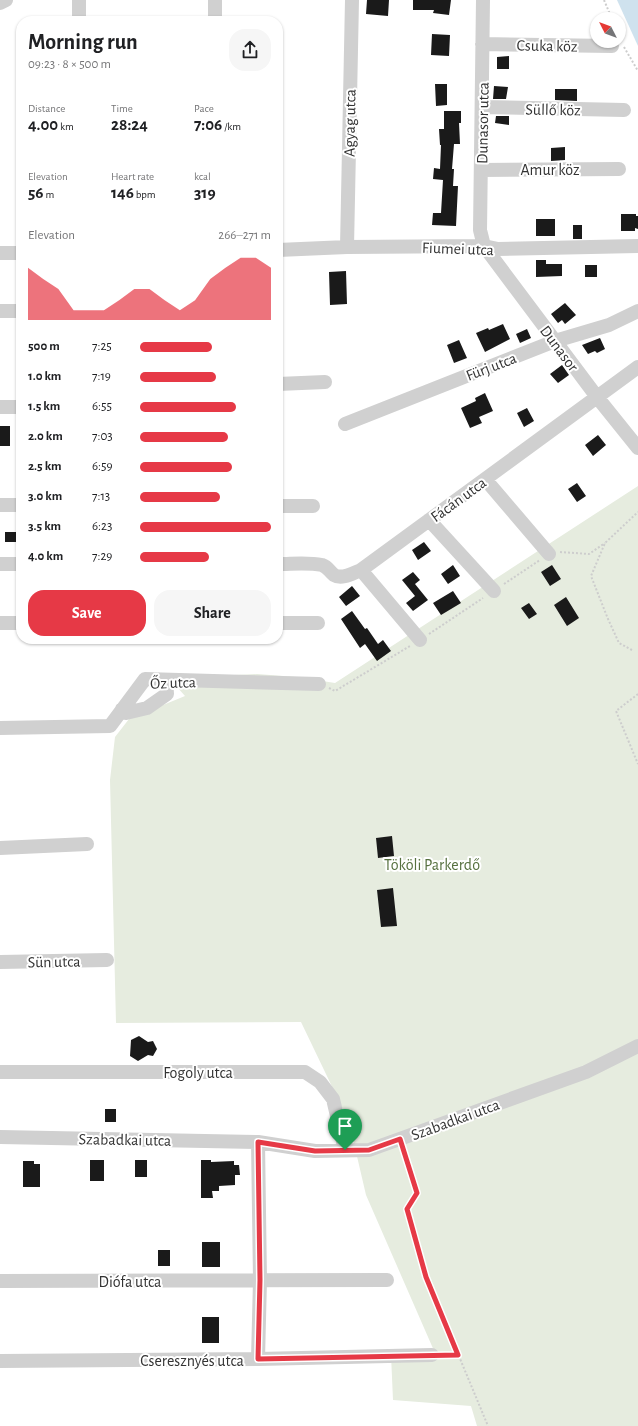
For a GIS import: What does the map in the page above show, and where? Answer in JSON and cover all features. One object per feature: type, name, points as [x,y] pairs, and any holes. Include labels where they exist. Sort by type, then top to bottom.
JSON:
[{"type":"street","points":[[0,3],[6,0]]},
{"type":"street","points":[[79,0],[79,16]]},
{"type":"street","points":[[215,0],[215,16]]},
{"type":"street","name":"Agyag utca","points":[[347,247],[352,0]]},
{"type":"street","name":"Dunasor utca","points":[[483,0],[482,170],[480,230],[484,246]]},
{"type":"street","name":"Csuka köz","points":[[482,44],[590,45]]},
{"type":"street","name":"Süllő köz","points":[[482,107],[624,110]]},
{"type":"street","name":"Amur köz","points":[[482,170],[619,169]]},
{"type":"street","name":"Fiumei utca","points":[[283,250],[347,247],[484,246],[498,249],[638,246]]},
{"type":"street","name":"Dunasor","points":[[484,246],[597,397],[638,448]]},
{"type":"street","points":[[0,253],[16,253]]},
{"type":"street","points":[[0,311],[16,311]]},
{"type":"street","name":"Fürj utca","points":[[345,424],[555,341],[609,324],[638,311]]},
{"type":"street","name":"Fácán utca","points":[[283,563],[314,562],[314,564],[328,568],[335,575],[342,577],[361,570],[638,367]]},
{"type":"street","points":[[283,384],[325,382]]},
{"type":"street","points":[[0,407],[16,406]]},
{"type":"street","points":[[486,479],[549,554]]},
{"type":"street","points":[[0,505],[16,506]]},
{"type":"street","points":[[283,506],[313,506]]},
{"type":"street","points":[[429,520],[494,591]]},
{"type":"street","points":[[0,563],[16,563]]},
{"type":"street","points":[[361,570],[420,640]]},
{"type":"street","points":[[0,623],[16,623]]},
{"type":"street","points":[[283,623],[318,623]]},
{"type":"street","name":"Őz utca","points":[[0,728],[110,726],[145,679],[319,684]]},
{"type":"street","points":[[122,710],[126,713],[147,708],[167,694],[166,680]]},
{"type":"street","points":[[0,848],[87,844]]},
{"type":"street","name":"Sün utca","points":[[0,962],[107,960]]},
{"type":"street","name":"Szabadkai utca","points":[[0,1137],[258,1142],[315,1151],[369,1150],[586,1072],[638,1046]]},
{"type":"street","name":"Fogoly utca","points":[[0,1072],[305,1072],[320,1082],[333,1099],[345,1150]]},
{"type":"street","points":[[258,1142],[260,1280],[258,1359]]},
{"type":"street","name":"Diófa utca","points":[[0,1282],[387,1280]]},
{"type":"street","name":"Cseresznyés utca","points":[[0,1361],[258,1359],[432,1355]]},
{"type":"path","points":[[604,0],[609,12]]},
{"type":"path","points":[[619,48],[638,71]]},
{"type":"path","points":[[319,684],[335,691],[420,640],[553,551],[589,554],[605,544],[638,512]]},
{"type":"path","points":[[605,544],[591,576],[619,643],[632,650]]},
{"type":"path","points":[[638,694],[616,710],[638,764]]},
{"type":"path","points":[[400,1139],[417,1193],[407,1209],[426,1277],[488,1426]]},
{"type":"path","points":[[432,1355],[458,1355]]},
{"type":"green space","name":"Tököli Parkerdő","points":[[638,486],[638,1426],[477,1426],[471,1406],[393,1400],[391,1355],[435,1353],[366,1195],[349,1122],[301,1022],[116,1023],[110,780],[115,737],[129,719],[185,696],[169,678],[257,674],[297,677],[335,683]]},
{"type":"water","points":[[617,0],[638,0],[638,46],[626,20],[626,12],[622,12]]},
{"type":"building","points":[[367,0],[389,0],[388,16],[366,14]]},
{"type":"building","points":[[413,0],[451,0],[449,15],[433,13],[434,10],[413,10]]},
{"type":"building","points":[[432,34],[450,35],[449,56],[431,55]]},
{"type":"building","points":[[509,56],[509,69],[497,69],[497,57]]},
{"type":"building","points":[[435,84],[447,84],[447,105],[436,106]]},
{"type":"building","points":[[494,86],[508,87],[506,99],[493,99]]},
{"type":"building","points":[[555,89],[577,89],[577,101],[555,100]]},
{"type":"building","points":[[444,111],[461,111],[461,123],[459,123],[460,144],[454,144],[452,169],[454,169],[453,186],[458,186],[456,226],[432,225],[433,213],[441,213],[443,180],[433,179],[434,168],[440,169],[441,145],[439,129],[444,129]]},
{"type":"building","points":[[496,116],[509,116],[509,125],[495,123]]},
{"type":"building","points":[[565,147],[565,160],[551,161],[551,148]]},
{"type":"building","points":[[621,214],[636,214],[636,216],[638,216],[638,229],[635,228],[635,231],[621,231]]},
{"type":"building","points":[[536,219],[555,219],[555,236],[536,236]]},
{"type":"building","points":[[573,225],[582,225],[582,239],[573,239]]},
{"type":"building","points":[[536,260],[546,260],[546,264],[562,264],[562,276],[536,277]]},
{"type":"building","points":[[585,265],[597,265],[597,277],[585,277]]},
{"type":"building","points":[[346,271],[347,304],[330,305],[329,272]]},
{"type":"building","points":[[565,303],[576,315],[565,324],[562,320],[558,323],[551,314]]},
{"type":"building","points":[[503,324],[510,339],[485,352],[476,333],[488,328],[489,330]]},
{"type":"building","points":[[527,329],[531,338],[520,343],[516,334]]},
{"type":"building","points":[[600,338],[605,349],[597,353],[595,351],[588,354],[582,345]]},
{"type":"building","points":[[459,340],[467,358],[454,363],[447,345]]},
{"type":"building","points":[[562,365],[569,375],[558,383],[550,374]]},
{"type":"building","points":[[485,393],[493,411],[479,417],[482,423],[470,428],[461,408],[476,401],[475,398]]},
{"type":"building","points":[[527,408],[534,421],[524,427],[517,413]]},
{"type":"building","points":[[0,426],[10,426],[10,446],[0,446]]},
{"type":"building","points":[[598,435],[606,445],[593,456],[585,445]]},
{"type":"building","points":[[577,483],[586,496],[577,502],[568,489]]},
{"type":"building","points":[[5,532],[16,532],[16,542],[5,542]]},
{"type":"building","points":[[424,542],[431,551],[418,560],[412,550]]},
{"type":"building","points":[[453,565],[460,576],[448,584],[441,574]]},
{"type":"building","points":[[552,565],[561,579],[550,586],[541,572]]},
{"type":"building","points":[[413,572],[420,580],[415,584],[428,600],[413,611],[406,603],[415,596],[402,580]]},
{"type":"building","points":[[352,586],[360,596],[346,606],[339,597]]},
{"type":"building","points":[[453,591],[461,603],[441,615],[433,603]]},
{"type":"building","points":[[566,597],[579,618],[567,626],[554,605]]},
{"type":"building","points":[[529,603],[537,614],[529,619],[521,608]]},
{"type":"building","points":[[352,611],[365,629],[367,628],[378,644],[383,640],[391,651],[377,661],[365,644],[360,648],[341,619]]},
{"type":"building","points":[[392,836],[394,856],[378,858],[376,838]]},
{"type":"building","points":[[393,888],[397,926],[381,927],[377,890]]},
{"type":"building","points":[[139,1036],[148,1042],[153,1041],[157,1049],[153,1056],[148,1055],[138,1061],[130,1056],[131,1040]]},
{"type":"building","points":[[105,1109],[116,1109],[116,1122],[105,1122]]},
{"type":"building","points":[[90,1160],[104,1160],[104,1181],[90,1181]]},
{"type":"building","points":[[135,1160],[147,1160],[147,1177],[135,1177]]},
{"type":"building","points":[[201,1160],[211,1160],[211,1162],[234,1161],[234,1165],[239,1165],[240,1175],[235,1175],[235,1185],[219,1186],[219,1191],[212,1191],[213,1198],[201,1198]]},
{"type":"building","points":[[23,1161],[34,1161],[34,1164],[40,1164],[40,1187],[23,1187]]},
{"type":"building","points":[[202,1242],[220,1242],[220,1267],[202,1267]]},
{"type":"building","points":[[158,1250],[170,1250],[170,1266],[158,1266]]},
{"type":"building","points":[[202,1317],[219,1317],[219,1343],[202,1343]]},
{"type":"route","points":[[400,1139],[417,1193],[407,1209],[426,1277],[458,1355],[258,1359],[260,1280],[258,1142],[315,1151],[345,1150],[369,1150],[400,1139]]}]
